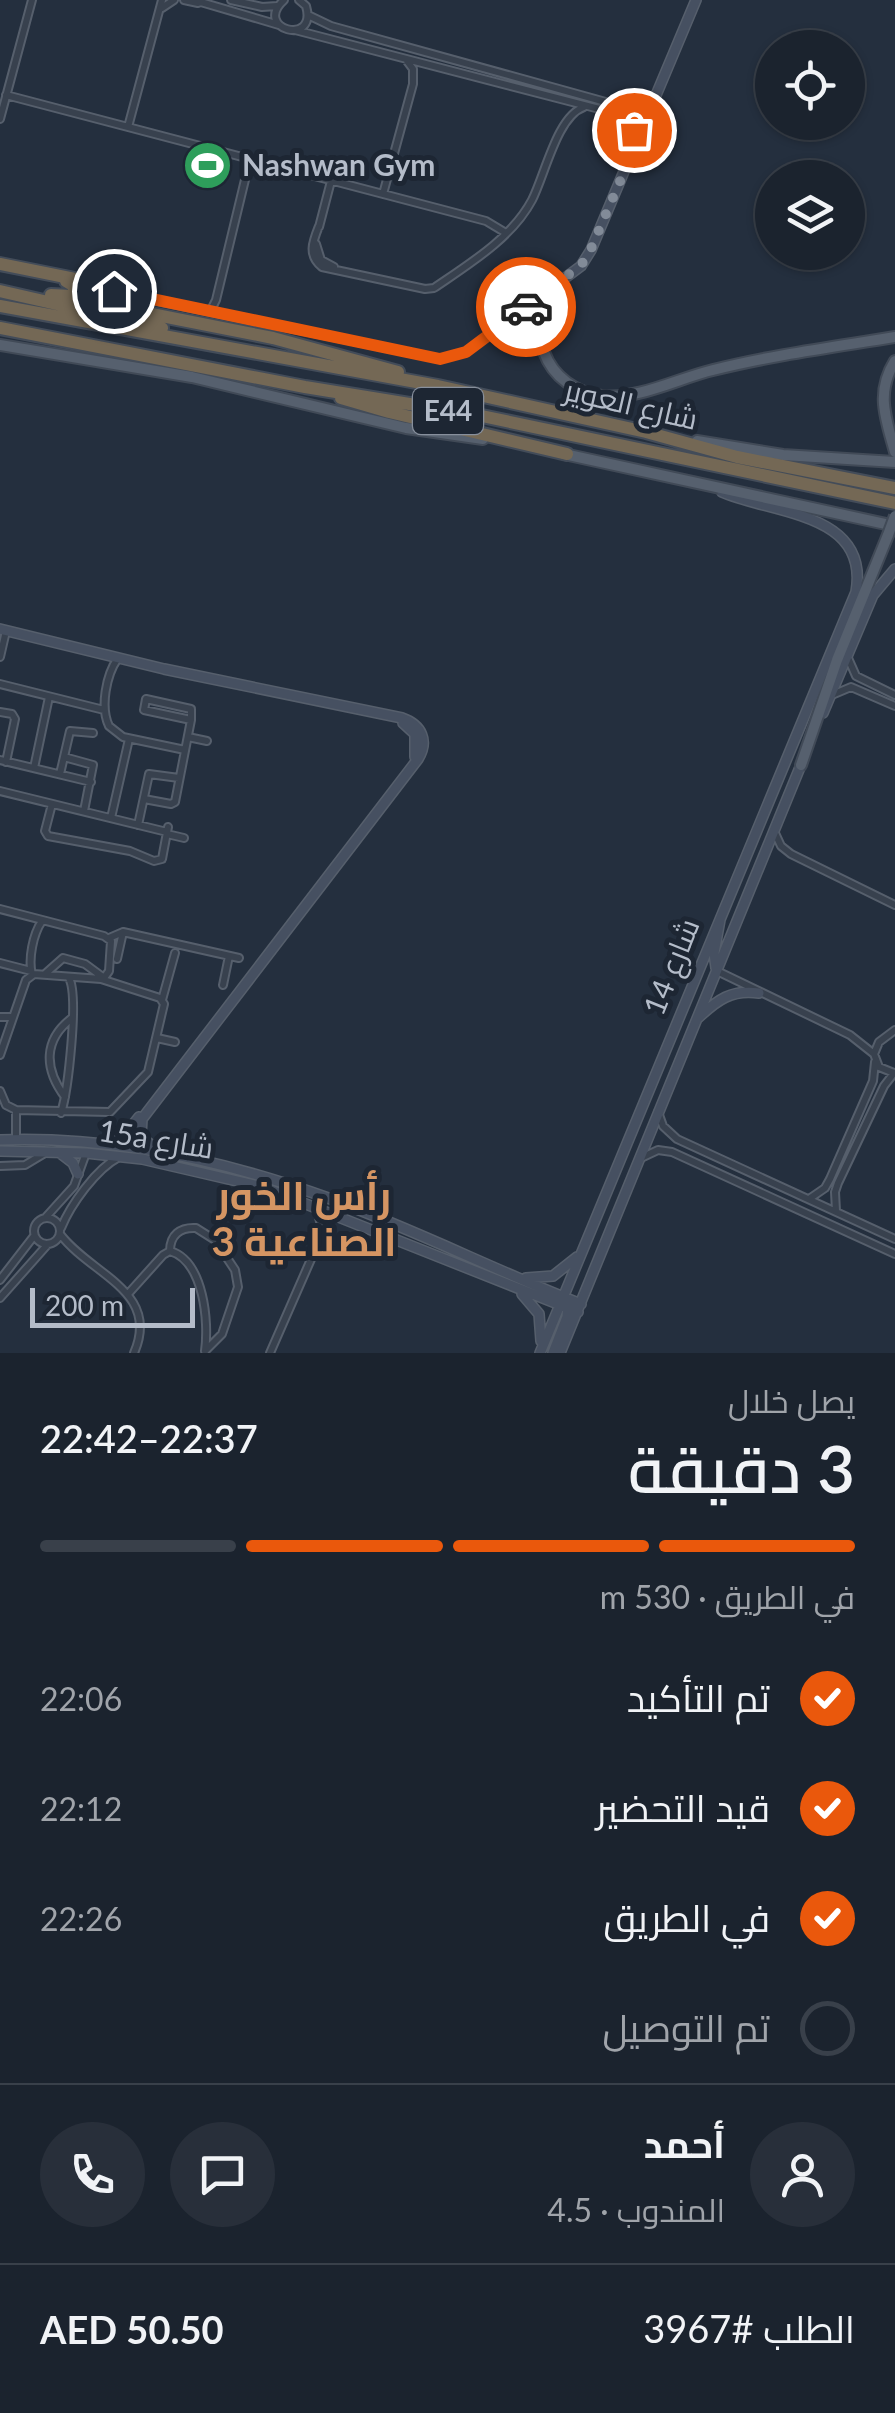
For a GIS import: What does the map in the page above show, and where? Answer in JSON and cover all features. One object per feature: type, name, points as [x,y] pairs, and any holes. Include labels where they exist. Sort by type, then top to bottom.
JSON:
[{"type":"highway","points":[[0,267],[71,282],[76,290],[68,298],[1,291]]},
{"type":"highway","points":[[0,267],[75,279],[106,305],[284,340],[376,364],[438,386]]},
{"type":"highway","points":[[1,291],[132,319],[182,337]]},
{"type":"highway","name":"شارع العوير","points":[[0,306],[438,386],[646,432],[737,457],[895,488]]},
{"type":"highway","name":"شارع العوير","points":[[0,328],[477,416],[895,503]]},
{"type":"highway","points":[[305,386],[388,412],[567,454]]},
{"type":"main road","points":[[696,0],[592,250],[561,281],[544,310],[544,351],[562,380],[599,396],[626,395],[751,361],[895,338]]},
{"type":"main road","points":[[609,107],[641,106],[656,94]]},
{"type":"main road","points":[[609,107],[630,124],[636,144]]},
{"type":"main road","points":[[0,345],[192,377],[406,428],[567,454],[892,530]]},
{"type":"main road","points":[[894,449],[882,400],[885,380],[895,361]]},
{"type":"main road","points":[[646,432],[784,455],[895,462]]},
{"type":"main road","name":"شارع 14","points":[[570,1305],[582,1251],[853,601],[857,582],[855,563],[834,530],[816,520],[715,489]]},
{"type":"main road","points":[[801,765],[837,660],[895,516]]},
{"type":"main road","name":"شارع 14","points":[[539,1353],[570,1305],[637,1162],[873,595],[895,570]]},
{"type":"main road","points":[[2,631],[394,718],[416,724],[424,741],[422,754],[152,1104],[124,1136],[110,1144]]},
{"type":"main road","points":[[716,970],[720,918]]},
{"type":"main road","points":[[696,1020],[724,997],[744,992],[759,994]]},
{"type":"main road","points":[[152,1104],[140,1124],[140,1133],[147,1144],[159,1151]]},
{"type":"main road","points":[[635,1128],[648,1134]]},
{"type":"main road","name":"15a شارع","points":[[0,1140],[110,1144],[244,1170],[331,1199],[502,1277]]},
{"type":"main road","points":[[86,1153],[96,1147],[159,1151]]},
{"type":"main road","name":"15a شارع","points":[[0,1151],[121,1156],[263,1187],[570,1305]]},
{"type":"main road","points":[[54,1152],[74,1163],[78,1174]]},
{"type":"main road","points":[[263,1187],[327,1205],[331,1199]]},
{"type":"main road","points":[[502,1277],[548,1278],[564,1270],[582,1251]]},
{"type":"main road","points":[[502,1277],[536,1308],[542,1331],[539,1353]]},
{"type":"main road","points":[[556,1353],[570,1305]]},
{"type":"street","points":[[0,119],[32,0]]},
{"type":"street","points":[[128,127],[162,0]]},
{"type":"street","points":[[159,13],[174,0]]},
{"type":"street","points":[[184,0],[204,3]]},
{"type":"street","points":[[194,0],[555,99],[588,107],[609,107]]},
{"type":"street","points":[[231,0],[262,7],[281,3]]},
{"type":"street","points":[[299,0],[308,14],[326,25],[609,107]]},
{"type":"street","points":[[279,25],[275,13],[281,3]]},
{"type":"street","points":[[295,30],[303,26],[308,14]]},
{"type":"street","points":[[384,194],[412,84],[413,70],[406,60]]},
{"type":"street","points":[[412,84],[420,70],[430,66]]},
{"type":"street","points":[[6,95],[492,222],[506,233]]},
{"type":"street","points":[[555,99],[563,111],[563,127]]},
{"type":"street","points":[[331,180],[316,245],[320,258],[344,271],[431,289],[506,233],[532,199],[563,127],[576,110],[588,107]]},
{"type":"street","points":[[205,311],[219,286],[250,159]]},
{"type":"street","points":[[99,284],[132,296],[440,359],[466,352],[561,281]]},
{"type":"street","points":[[219,286],[220,304],[230,316]]},
{"type":"street","points":[[0,657],[2,631]]},
{"type":"street","points":[[848,656],[854,673],[895,696]]},
{"type":"street","points":[[114,657],[104,710],[112,731],[129,739],[184,750]]},
{"type":"street","points":[[0,684],[104,710]]},
{"type":"street","points":[[862,691],[866,685],[895,696]]},
{"type":"street","points":[[831,696],[844,688],[862,691],[895,706]]},
{"type":"street","points":[[34,768],[49,696]]},
{"type":"street","points":[[144,800],[174,803],[192,720],[190,709],[144,701],[144,710],[192,720]]},
{"type":"street","points":[[0,712],[12,714],[15,719],[3,761],[91,782]]},
{"type":"street","points":[[60,774],[71,730],[93,733]]},
{"type":"street","points":[[188,737],[207,741]]},
{"type":"street","points":[[110,818],[129,739]]},
{"type":"street","points":[[0,742],[10,744]]},
{"type":"street","points":[[64,757],[92,763],[84,812]]},
{"type":"street","points":[[138,825],[149,774],[179,778]]},
{"type":"street","points":[[0,790],[184,838]]},
{"type":"street","points":[[52,804],[46,831],[51,836],[113,847],[157,862],[162,859],[168,831]]},
{"type":"street","points":[[774,829],[785,851],[895,904]]},
{"type":"street","points":[[0,909],[109,938],[123,932],[239,958]]},
{"type":"street","points":[[0,1056],[26,980],[32,973],[36,930],[43,920]]},
{"type":"street","points":[[118,959],[123,932]]},
{"type":"street","points":[[102,979],[109,971],[113,947],[109,938]]},
{"type":"street","points":[[0,1091],[6,1105],[16,1110],[101,1114],[114,1109],[148,1072],[175,953]]},
{"type":"street","points":[[223,985],[229,956]]},
{"type":"street","points":[[44,974],[60,959],[66,959],[85,964],[102,979]]},
{"type":"street","points":[[0,963],[32,973],[102,979],[162,1000]]},
{"type":"street","points":[[716,970],[850,1035],[883,1070],[895,1073],[884,1086],[838,1183],[836,1212]]},
{"type":"street","points":[[62,1113],[74,987],[70,978]]},
{"type":"street","points":[[0,1018],[14,1017]]},
{"type":"street","points":[[66,1098],[51,1074],[48,1054],[55,1034],[72,1018]]},
{"type":"street","points":[[809,1199],[825,1188],[830,1179],[873,1081],[878,1042],[893,1034]]},
{"type":"street","points":[[157,1038],[175,1042]]},
{"type":"street","points":[[16,1110],[16,1139]]},
{"type":"street","points":[[658,1111],[668,1132],[684,1142],[895,1239]]},
{"type":"street","points":[[680,1155],[676,1146],[684,1142]]},
{"type":"street","points":[[637,1162],[658,1150],[680,1155],[895,1254]]},
{"type":"street","points":[[0,1166],[26,1165],[54,1152]]},
{"type":"street","points":[[0,1280],[44,1218],[70,1192],[86,1153]]},
{"type":"street","points":[[0,1298],[50,1244],[101,1170],[121,1156]]},
{"type":"street","points":[[270,1353],[321,1232],[316,1206]]},
{"type":"street","points":[[44,1218],[54,1219],[75,1252],[128,1294],[138,1308],[142,1322],[134,1353]]},
{"type":"street","points":[[321,1232],[346,1218]]},
{"type":"street","points":[[170,1252],[177,1232],[196,1228],[215,1240],[235,1270],[238,1292],[234,1306],[220,1338],[204,1352]]},
{"type":"street","points":[[34,1231],[40,1242],[75,1252]]},
{"type":"street","points":[[128,1294],[160,1257],[170,1252]]},
{"type":"street","points":[[170,1252],[180,1257],[201,1292],[207,1320],[204,1352]]},
{"type":"way so far","points":[[526,307],[588,256],[636,144],[634,130]]},
{"type":"place","name":"Nashwan Gym","points":[[207,166]]},
{"type":"district","name":"رأس الخور الصناعية 3","points":[[304,1219]]},
{"type":"route","points":[[114,291],[440,359],[466,352],[526,307]]}]
